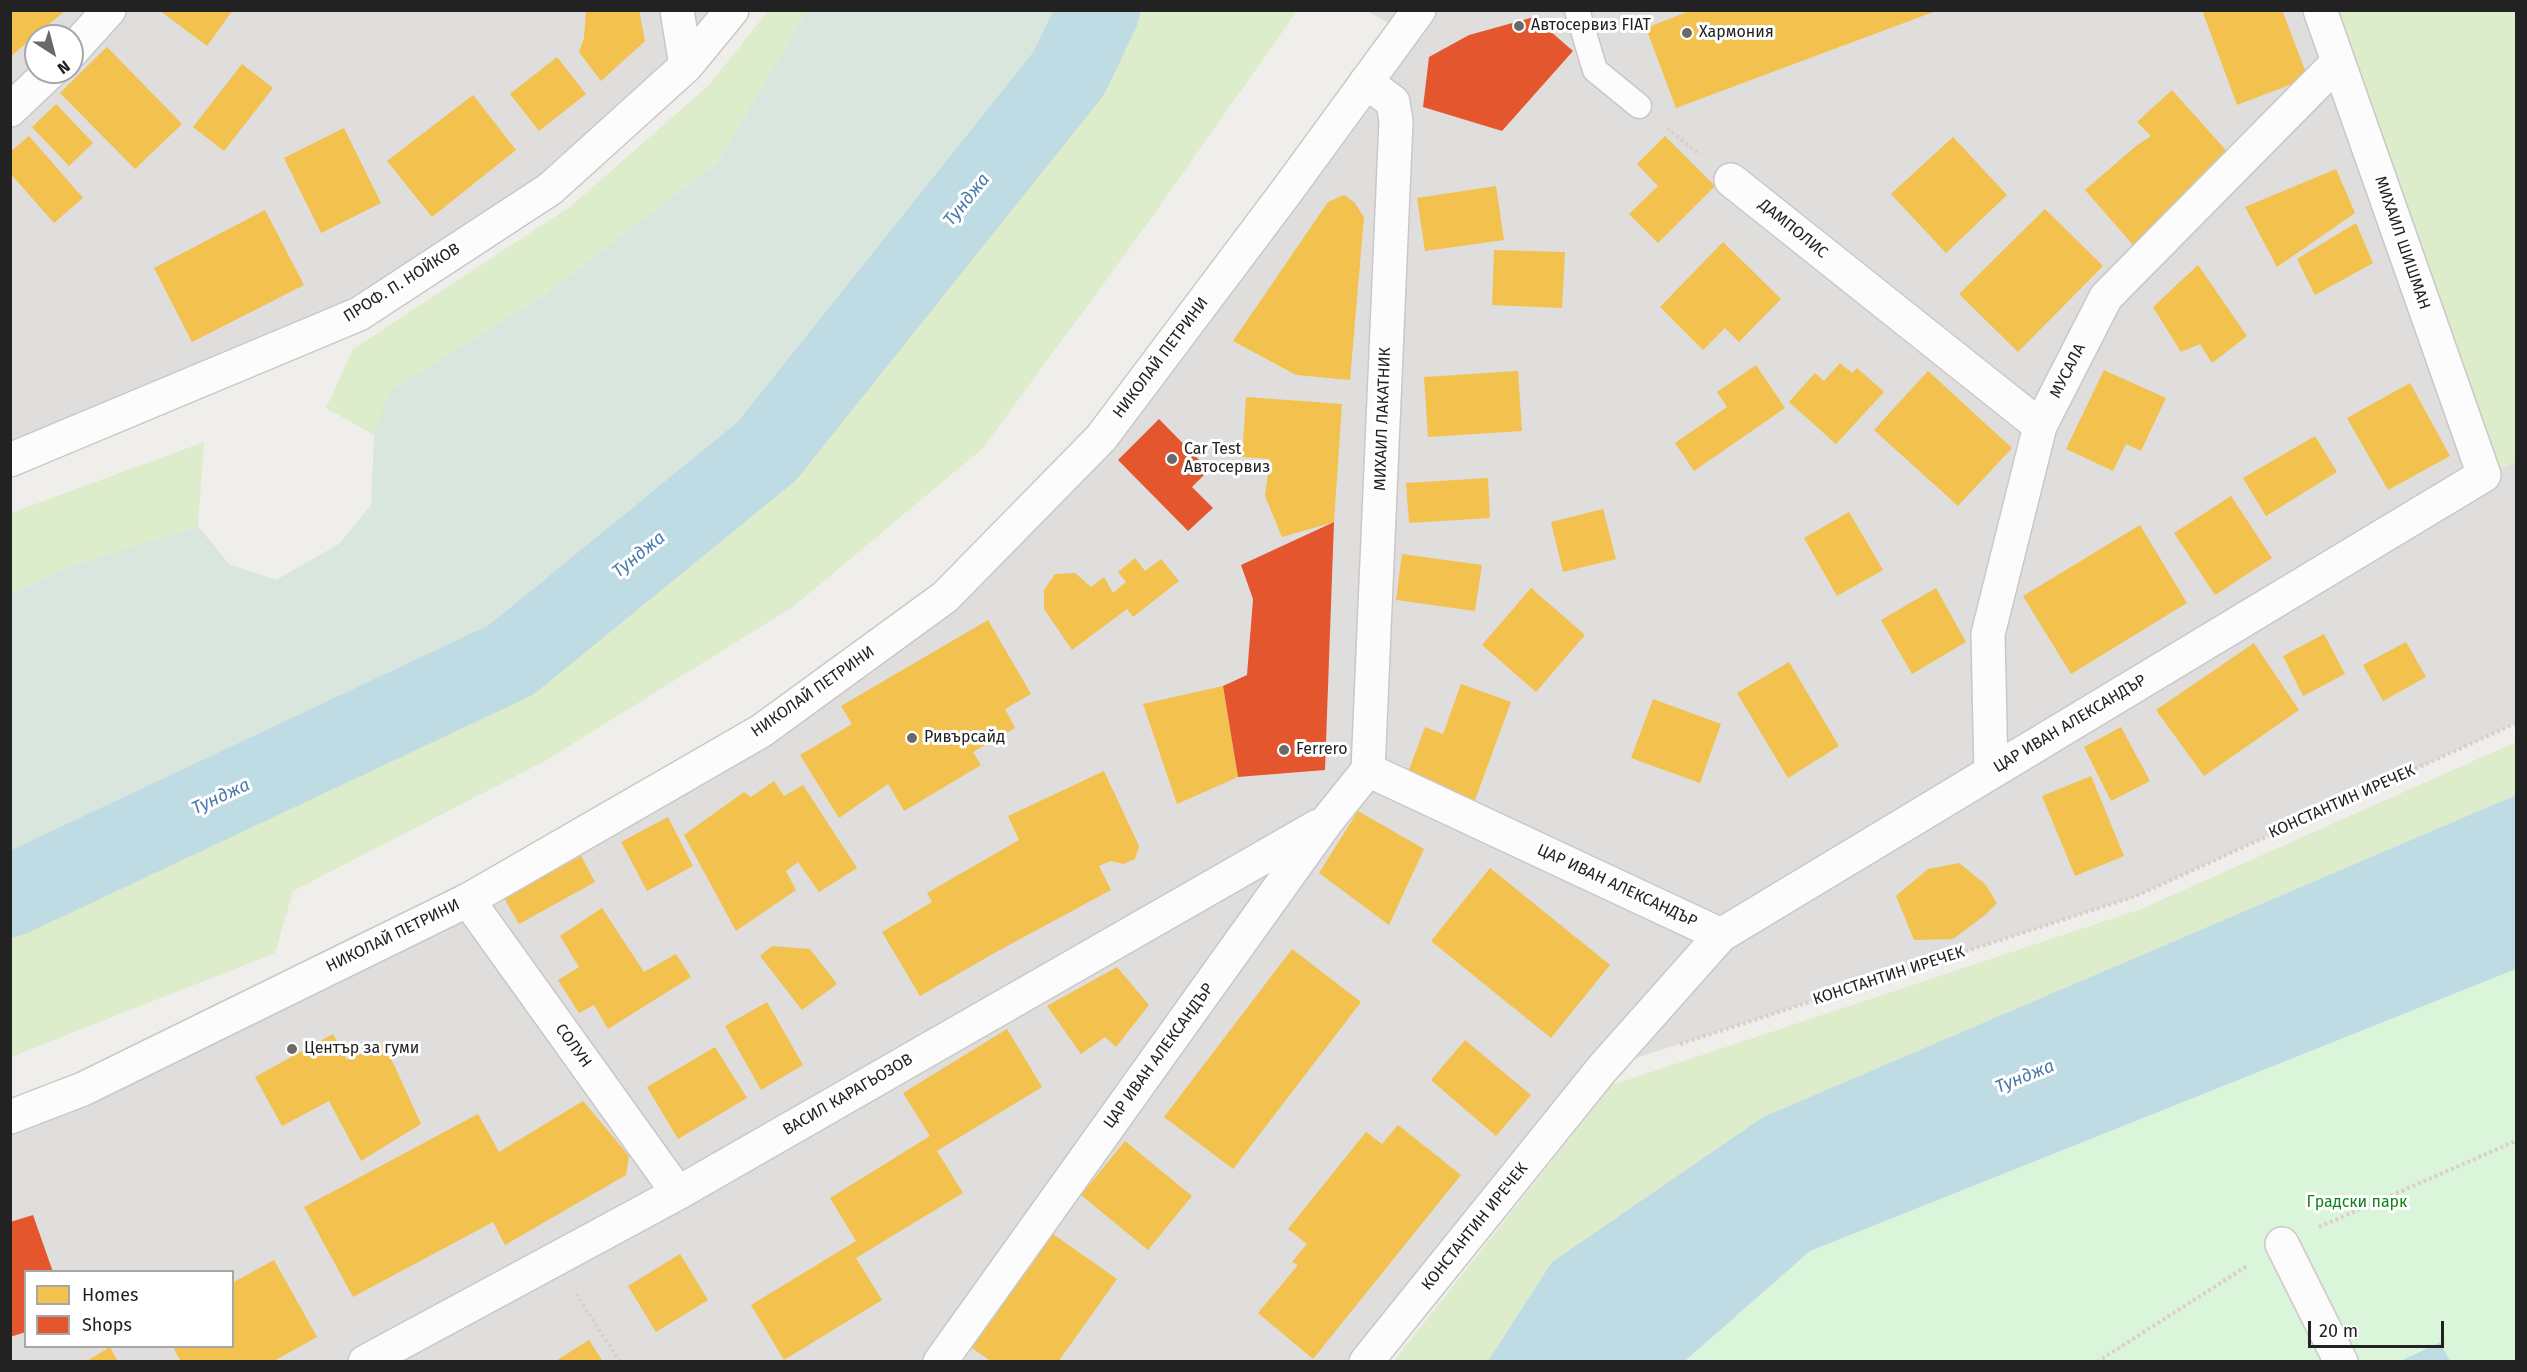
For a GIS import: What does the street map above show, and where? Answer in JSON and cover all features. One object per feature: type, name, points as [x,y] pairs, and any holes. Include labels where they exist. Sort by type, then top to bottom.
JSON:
[{"type":"street","points":[[84,38],[109,10]]},
{"type":"street","points":[[676,10],[686,66]]},
{"type":"street","name":"ПРОФ. П. НОЙКОВ","points":[[10,460],[359,314],[550,189],[686,66],[732,10]]},
{"type":"street","name":"МИХАИЛ ШИШМАН","points":[[2320,10],[2484,475]]},
{"type":"street","name":"НИКОЛАЙ ПЕТРИНИ","points":[[10,1117],[83,1089],[468,900],[761,731],[945,597],[1101,438],[1416,14]]},
{"type":"street","name":"МУСАЛА","points":[[1991,772],[1988,634],[2040,426],[2106,297],[2338,62]]},
{"type":"street","name":"МИХАИЛ ЛАКАТНИК","points":[[1366,82],[1393,102],[1396,121],[1368,770]]},
{"type":"street","points":[[10,110],[37,84]]},
{"type":"street","name":"ДАМПОЛИС","points":[[1731,180],[2040,426]]},
{"type":"street","name":"ЦАР ИВАН АЛЕКСАНДЪР","points":[[940,1362],[1327,821],[1368,770],[1721,935],[2484,475]]},
{"type":"street","name":"ВАСИЛ КАРАГЬОЗОВ","points":[[365,1362],[678,1193],[1327,821]]},
{"type":"street","name":"СОЛУН","points":[[468,900],[678,1193]]},
{"type":"street","name":"КОНСТАНТИН ИРЕЧЕК","points":[[1366,1362],[1602,1069],[1721,935]]},
{"type":"street","points":[[2282,1244],[2341,1362]]},
{"type":"lane","points":[[1577,10],[1595,70],[1640,106]]},
{"type":"path","points":[[1640,106],[1731,180]]},
{"type":"path","name":"КОНСТАНТИН ИРЕЧЕК","points":[[1671,1047],[2136,896],[2517,723]]},
{"type":"path","points":[[554,1260],[620,1362]]},
{"type":"shaded area","points":[[11,11],[732,11],[686,66],[359,314],[11,460]]},
{"type":"shaded area","points":[[807,11],[1126,11],[1086,95],[794,459],[531,674],[11,921],[11,594],[63,569],[198,526],[229,564],[276,580],[339,544],[371,505],[374,435],[390,391],[541,297],[718,162]]},
{"type":"shaded area","points":[[1367,11],[2516,11],[2516,723],[2136,896],[1602,1069],[1366,1361],[11,1362],[11,1117],[468,900],[945,597],[1101,438],[1407,33]]},
{"type":"green space","points":[[768,11],[807,11],[718,162],[541,297],[391,391],[374,435],[326,408],[353,349],[571,206],[709,85]]},
{"type":"green space","points":[[1126,11],[1297,11],[1140,234],[982,449],[794,606],[545,761],[293,891],[275,953],[11,1057],[11,921],[531,674],[794,459],[1086,95]]},
{"type":"green space","points":[[2320,11],[2516,11],[2516,462],[2484,475]]},
{"type":"green space","points":[[204,442],[198,526],[63,569],[11,594],[11,513]]},
{"type":"green space","points":[[2516,742],[2516,795],[1763,1117],[1552,1262],[1488,1361],[1393,1362],[1612,1085],[2141,909]]},
{"type":"green space","name":"Градски парк","points":[[2516,969],[2516,1361],[1685,1362],[1810,1251]]},
{"type":"water","points":[[2516,795],[2516,969],[1810,1251],[1685,1361],[1488,1361],[1552,1262],[1763,1117]]},
{"type":"water","points":[[2440,1342],[2450,1361],[2401,1361]]},
{"type":"building: Homes","points":[[10,10],[66,10],[49,24],[24,24],[24,45],[10,57]]},
{"type":"building: Homes","points":[[159,10],[233,10],[207,46]]},
{"type":"building: Homes","points":[[586,10],[639,10],[645,41],[601,81],[579,52],[584,38]]},
{"type":"building: Homes","points":[[1692,10],[1936,11],[1676,108],[1646,28]]},
{"type":"building: Homes","points":[[2202,10],[2282,10],[2308,78],[2237,105]]},
{"type":"building: Homes","points":[[107,47],[182,124],[135,169],[60,93],[69,84],[84,84],[84,70]]},
{"type":"building: Homes","points":[[557,57],[586,94],[539,131],[510,94]]},
{"type":"building: Homes","points":[[242,64],[273,88],[224,151],[193,127]]},
{"type":"building: Homes","points":[[2172,90],[2233,158],[2134,246],[2085,190],[2151,136],[2137,122]]},
{"type":"building: Homes","points":[[473,95],[516,150],[432,217],[387,161]]},
{"type":"building: Homes","points":[[56,104],[93,143],[69,166],[32,127]]},
{"type":"building: Homes","points":[[344,128],[381,203],[321,233],[284,158]]},
{"type":"building: Homes","points":[[29,136],[83,198],[54,223],[10,173],[10,152]]},
{"type":"building: Homes","points":[[1665,136],[1715,186],[1658,243],[1629,214],[1658,186],[1637,164]]},
{"type":"building: Homes","points":[[1953,137],[2007,195],[1946,253],[1891,194]]},
{"type":"building: Homes","points":[[2336,169],[2355,213],[2277,267],[2245,207]]},
{"type":"building: Homes","points":[[1496,186],[1504,240],[1425,251],[1417,198]]},
{"type":"building: Homes","points":[[1344,195],[1354,202],[1364,217],[1350,380],[1296,375],[1233,341],[1328,202]]},
{"type":"building: Homes","points":[[2045,209],[2103,266],[2018,352],[1959,294]]},
{"type":"building: Homes","points":[[265,210],[304,285],[192,342],[154,268]]},
{"type":"building: Homes","points":[[2356,223],[2373,263],[2315,295],[2297,259]]},
{"type":"building: Homes","points":[[1723,242],[1781,299],[1739,342],[1725,328],[1703,350],[1660,307]]},
{"type":"building: Homes","points":[[1494,250],[1565,252],[1562,308],[1492,305]]},
{"type":"building: Homes","points":[[2198,265],[2247,336],[2212,363],[2200,344],[2181,352],[2153,307]]},
{"type":"building: Homes","points":[[1840,363],[1852,373],[1857,368],[1884,392],[1836,444],[1789,402],[1815,373],[1824,381]]},
{"type":"building: Homes","points":[[1756,365],[1785,408],[1694,471],[1675,443],[1727,407],[1717,392]]},
{"type":"building: Homes","points":[[2104,370],[2166,398],[2141,451],[2126,444],[2113,471],[2066,449]]},
{"type":"building: Homes","points":[[1518,371],[1522,431],[1428,437],[1424,377]]},
{"type":"building: Homes","points":[[1928,371],[2012,448],[1958,506],[1874,430]]},
{"type":"building: Homes","points":[[2410,383],[2450,456],[2388,490],[2347,418]]},
{"type":"building: Homes","points":[[1246,397],[1342,404],[1334,522],[1282,537],[1265,496],[1270,459],[1242,457]]},
{"type":"building: Homes","points":[[2315,436],[2337,472],[2266,516],[2243,478]]},
{"type":"building: Homes","points":[[1488,478],[1490,518],[1409,523],[1406,483]]},
{"type":"building: Homes","points":[[2231,496],[2272,558],[2215,595],[2174,533]]},
{"type":"building: Homes","points":[[1603,509],[1616,559],[1563,572],[1551,522]]},
{"type":"building: Homes","points":[[1849,512],[1883,570],[1837,596],[1804,538]]},
{"type":"building: Homes","points":[[2140,525],[2187,603],[2071,674],[2023,596]]},
{"type":"building: Homes","points":[[1402,554],[1482,565],[1475,611],[1396,600]]},
{"type":"building: Homes","points":[[1135,558],[1145,571],[1161,559],[1179,581],[1133,617],[1127,609],[1072,650],[1044,609],[1044,590],[1055,574],[1075,573],[1091,587],[1104,577],[1113,593],[1126,582],[1118,572]]},
{"type":"building: Homes","points":[[1531,588],[1585,635],[1536,692],[1482,645]]},
{"type":"building: Homes","points":[[1936,588],[1966,642],[1912,674],[1881,620]]},
{"type":"building: Homes","points":[[988,620],[1031,694],[1005,709],[1015,728],[973,752],[981,765],[904,811],[888,784],[839,818],[800,755],[852,724],[841,706]]},
{"type":"building: Homes","points":[[2324,634],[2345,674],[2303,696],[2283,656]]},
{"type":"building: Homes","points":[[2406,642],[2426,677],[2383,701],[2363,665]]},
{"type":"building: Homes","points":[[2254,643],[2299,710],[2204,776],[2156,710]]},
{"type":"building: Homes","points":[[1789,662],[1839,746],[1788,778],[1737,693]]},
{"type":"building: Homes","points":[[1461,684],[1511,702],[1475,800],[1407,775],[1425,727],[1443,734]]},
{"type":"building: Homes","points":[[1223,686],[1238,777],[1177,804],[1143,704]]},
{"type":"building: Homes","points":[[1653,699],[1721,724],[1700,783],[1631,758]]},
{"type":"building: Homes","points":[[2121,727],[2150,781],[2111,801],[2084,747]]},
{"type":"building: Homes","points":[[1104,771],[1139,846],[1135,859],[1123,864],[1111,861],[1099,866],[1111,890],[920,996],[882,932],[932,902],[927,893],[1019,840],[1008,816]]},
{"type":"building: Homes","points":[[2091,776],[2124,856],[2075,876],[2042,796]]},
{"type":"building: Homes","points":[[774,781],[784,796],[803,785],[857,868],[819,892],[798,862],[786,871],[796,890],[736,931],[684,835],[744,792],[751,797]]},
{"type":"building: Homes","points":[[1358,811],[1424,849],[1389,925],[1319,873]]},
{"type":"building: Homes","points":[[668,817],[693,866],[647,891],[621,842]]},
{"type":"building: Homes","points":[[581,856],[595,882],[519,924],[504,898]]},
{"type":"building: Homes","points":[[1959,863],[1985,884],[1997,903],[1953,939],[1914,940],[1896,896],[1928,869]]},
{"type":"building: Homes","points":[[1490,868],[1610,965],[1551,1038],[1431,941]]},
{"type":"building: Homes","points":[[602,908],[644,972],[676,954],[691,977],[608,1029],[594,1005],[579,1013],[558,980],[579,967],[560,936]]},
{"type":"building: Homes","points":[[772,946],[810,949],[837,984],[802,1010],[760,956]]},
{"type":"building: Homes","points":[[1292,949],[1361,1002],[1233,1169],[1164,1117]]},
{"type":"building: Homes","points":[[1117,967],[1149,1005],[1116,1047],[1105,1037],[1081,1054],[1047,1006]]},
{"type":"building: Homes","points":[[767,1002],[803,1065],[761,1090],[725,1026]]},
{"type":"building: Homes","points":[[1007,1029],[1042,1087],[937,1151],[963,1193],[856,1258],[882,1300],[784,1360],[751,1305],[856,1241],[830,1198],[930,1136],[903,1093]]},
{"type":"building: Homes","points":[[333,1034],[347,1060],[384,1043],[421,1124],[361,1161],[329,1101],[282,1126],[255,1077]]},
{"type":"building: Homes","points":[[1465,1040],[1531,1095],[1496,1136],[1431,1080]]},
{"type":"building: Homes","points":[[715,1047],[747,1098],[678,1139],[647,1087]]},
{"type":"building: Homes","points":[[583,1101],[629,1156],[626,1175],[505,1245],[493,1222],[353,1297],[304,1207],[478,1114],[499,1152]]},
{"type":"building: Homes","points":[[1398,1125],[1461,1175],[1313,1359],[1258,1313],[1298,1265],[1292,1262],[1307,1244],[1288,1229],[1366,1132],[1382,1144]]},
{"type":"building: Homes","points":[[1125,1141],[1192,1196],[1148,1250],[1081,1195]]},
{"type":"building: Homes","points":[[1053,1234],[1117,1279],[1058,1362],[992,1362],[972,1348]]},
{"type":"building: Homes","points":[[680,1254],[708,1300],[656,1332],[628,1286]]},
{"type":"building: Homes","points":[[274,1260],[317,1337],[272,1362],[181,1362],[174,1348],[234,1348],[234,1282]]},
{"type":"building: Homes","points":[[589,1340],[603,1362],[554,1362]]},
{"type":"building: Homes","points":[[111,1348],[118,1362],[85,1362]]},
{"type":"building: Shops","points":[[1534,17],[1573,51],[1502,131],[1423,107],[1429,57],[1469,35]]},
{"type":"building: Shops","points":[[1159,419],[1209,470],[1192,487],[1213,508],[1188,531],[1118,460]]},
{"type":"building: Shops","points":[[1334,522],[1325,770],[1238,777],[1223,686],[1247,675],[1253,599],[1241,565]]},
{"type":"building: Shops","points":[[33,1215],[52,1270],[24,1270],[24,1333],[10,1337],[10,1222]]},
{"type":"waterway","name":"Тунджа","points":[[10,896],[511,660],[767,451],[1069,73],[1099,10]]},
{"type":"place","name":"Автосервиз FIAT","points":[[1519,26]]},
{"type":"place","name":"Хармония","points":[[1687,33]]},
{"type":"place","name":"Car Test Автосервиз","points":[[1172,459]]},
{"type":"place","name":"Ривърсайд","points":[[912,738]]},
{"type":"place","name":"Ferrero","points":[[1284,750]]},
{"type":"place","name":"Център за гуми","points":[[292,1049]]}]
